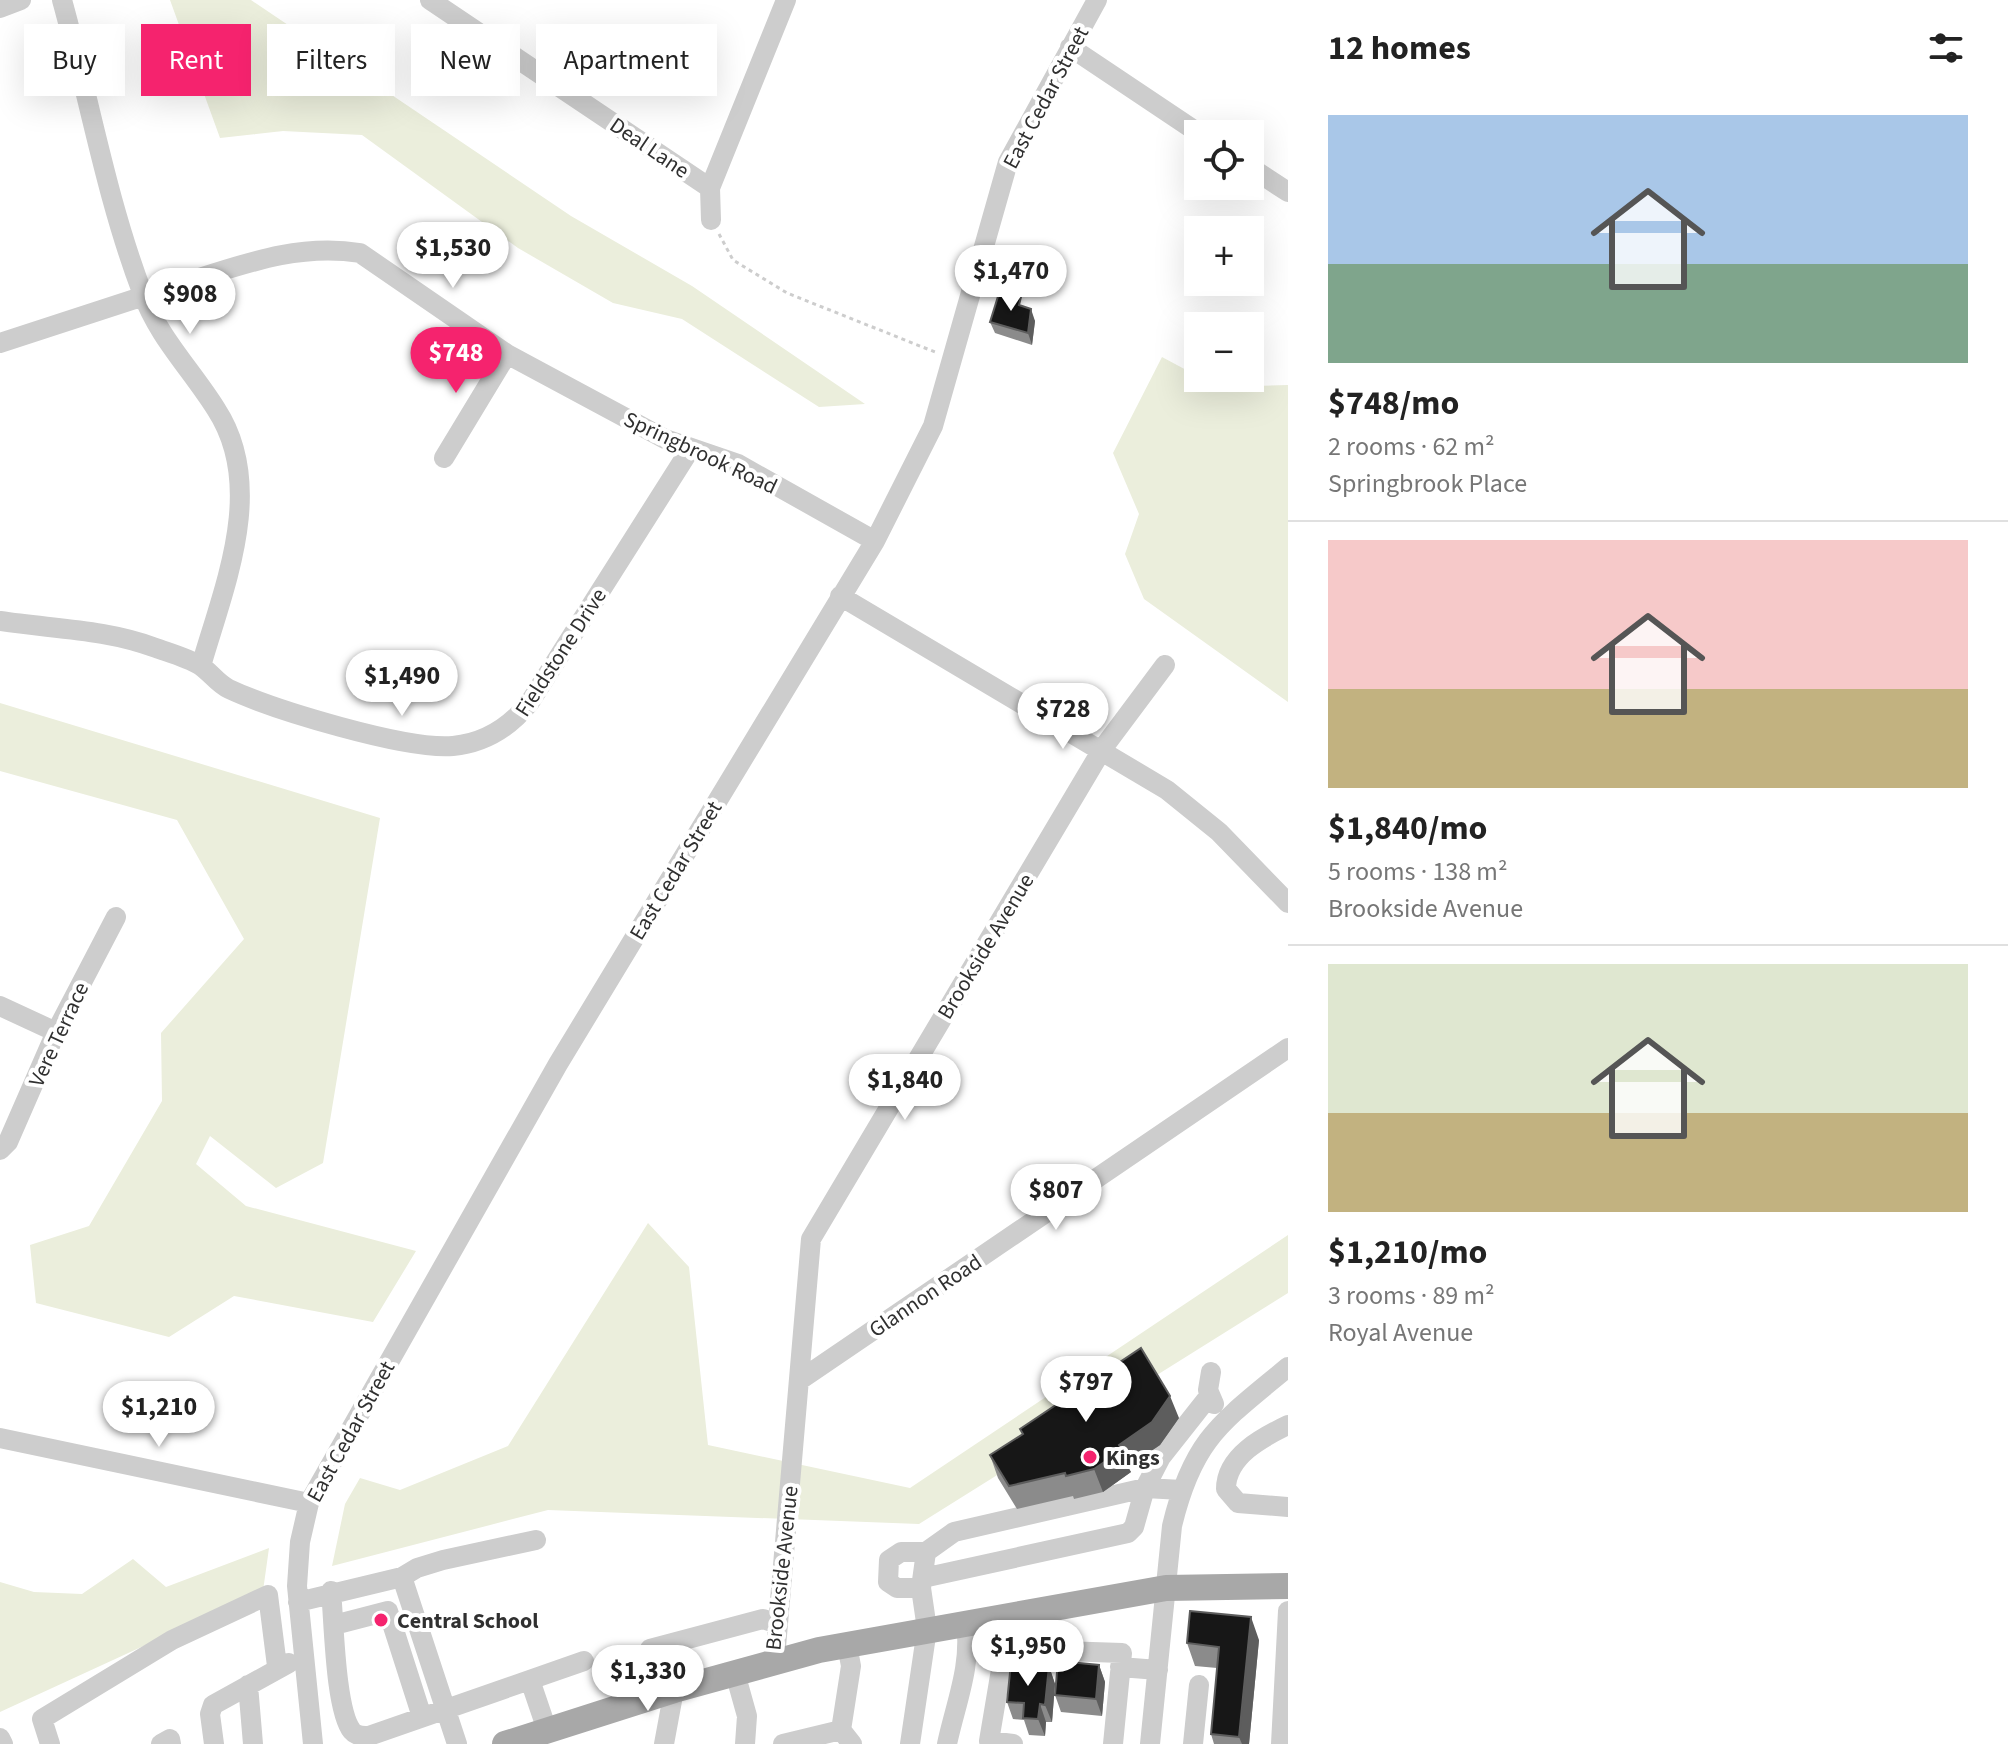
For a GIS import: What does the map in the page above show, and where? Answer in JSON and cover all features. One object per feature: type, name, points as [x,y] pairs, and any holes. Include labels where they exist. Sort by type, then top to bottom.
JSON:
[{"type":"main road","points":[[505,1744],[674,1690],[772,1662],[847,1645],[1166,1588],[1288,1586]]},
{"type":"street","points":[[0,8],[21,0]]},
{"type":"street","points":[[62,0],[106,178],[152,319],[219,412],[233,446],[239,492],[236,545],[201,666]]},
{"type":"street","name":"Deal Lane","points":[[430,0],[710,188]]},
{"type":"street","points":[[711,220],[710,188],[786,0]]},
{"type":"street","name":"East Cedar Street","points":[[313,1744],[298,1602],[300,1542],[309,1503],[573,1039],[875,541],[919,460],[954,359],[997,190],[1027,124],[1097,0]]},
{"type":"street","points":[[1070,47],[1184,123]]},
{"type":"street","points":[[1264,176],[1288,192]]},
{"type":"street","name":"Springbrook Road","points":[[0,343],[232,265],[333,248],[360,253],[507,354],[665,439],[738,464],[875,541]]},
{"type":"street","points":[[444,458],[507,354]]},
{"type":"street","name":"Fieldstone Drive","points":[[0,621],[100,633],[153,646],[201,666],[224,687],[297,713],[415,744],[453,746],[484,739],[513,723],[530,702],[691,448]]},
{"type":"street","points":[[840,596],[1103,748],[1167,790],[1219,832],[1288,903]]},
{"type":"street","name":"Brookside Avenue","points":[[772,1662],[778,1624],[811,1239],[1103,748],[1165,665]]},
{"type":"street","name":"Vere Terrace","points":[[0,1150],[8,1142],[56,1032],[116,917]]},
{"type":"street","points":[[0,1006],[56,1032]]},
{"type":"street","name":"Glannon Road","points":[[800,1380],[1288,1048]]},
{"type":"street","points":[[1150,1744],[1172,1526],[1182,1490],[1201,1447],[1221,1423],[1288,1367]]},
{"type":"street","points":[[1211,1372],[1210,1395],[1221,1423]]},
{"type":"street","points":[[1182,1490],[1145,1488],[954,1532],[926,1552],[901,1552],[889,1560],[888,1582],[897,1588],[922,1583],[1128,1533],[1134,1527],[1145,1488],[1161,1457],[1210,1395]]},
{"type":"street","points":[[1288,1425],[1244,1450],[1226,1480],[1226,1489],[1238,1503],[1288,1507]]},
{"type":"street","points":[[0,1438],[309,1503]]},
{"type":"street","points":[[271,1623],[298,1602],[331,1591],[402,1577],[417,1568],[443,1560],[536,1540]]},
{"type":"street","points":[[910,1744],[927,1629],[922,1583],[926,1552]]},
{"type":"street","points":[[402,1577],[457,1744]]},
{"type":"street","points":[[331,1591],[341,1693],[352,1731],[360,1736],[369,1736],[584,1661]]},
{"type":"street","points":[[50,1744],[42,1719],[172,1640],[268,1595],[298,1602]]},
{"type":"street","points":[[268,1595],[277,1666]]},
{"type":"street","points":[[334,1625],[388,1611],[422,1717]]},
{"type":"street","points":[[1281,1744],[1288,1611]]},
{"type":"street","points":[[1027,1612],[1032,1650]]},
{"type":"street","points":[[664,1744],[674,1690],[654,1672],[650,1649],[763,1619],[778,1624]]},
{"type":"street","points":[[947,1744],[956,1702],[964,1687],[969,1641],[966,1622]]},
{"type":"street","points":[[783,1744],[846,1737],[851,1666],[847,1645]]},
{"type":"street","points":[[1013,1744],[989,1741],[1003,1658],[1032,1650],[1122,1653],[1113,1744]]},
{"type":"street","points":[[214,1744],[210,1714],[213,1705],[277,1666],[304,1658]]},
{"type":"street","points":[[1120,1667],[1158,1670]]},
{"type":"street","points":[[735,1673],[747,1716],[745,1744]]},
{"type":"street","points":[[530,1680],[547,1730]]},
{"type":"street","points":[[248,1685],[253,1744]]},
{"type":"street","points":[[1193,1744],[1199,1685]]},
{"type":"street","points":[[0,1738],[3,1744]]},
{"type":"street","points":[[161,1744],[170,1739],[171,1744]]},
{"type":"path","points":[[711,220],[733,260],[787,293],[954,359]]},
{"type":"green space","points":[[170,0],[251,0],[287,24],[267,24],[267,96],[393,96],[571,216],[692,286],[865,404],[819,407],[682,319],[613,303],[518,248],[362,135],[283,131],[220,138],[205,96],[251,96],[251,24],[179,24]]},
{"type":"green space","points":[[1162,357],[1184,369],[1184,392],[1264,392],[1264,386],[1288,385],[1288,702],[1144,599],[1125,554],[1139,514],[1113,453]]},
{"type":"green space","points":[[0,703],[380,818],[323,1163],[276,1188],[210,1136],[196,1164],[246,1206],[416,1251],[373,1322],[234,1296],[169,1337],[36,1303],[30,1245],[89,1226],[162,1101],[161,1033],[244,939],[177,820],[0,771]]},
{"type":"green space","points":[[648,1223],[689,1267],[708,1445],[910,1488],[1288,1235],[1288,1293],[919,1524],[548,1510],[332,1566],[345,1504],[360,1478],[400,1490],[508,1446]]},
{"type":"green space","points":[[269,1548],[263,1591],[0,1712],[0,1582],[34,1592],[82,1594],[133,1559],[166,1587]]},
{"type":"building","points":[[1000,290],[1021,297],[1019,305],[1031,309],[1028,333],[990,322]]},
{"type":"building","points":[[1141,1348],[1170,1396],[1152,1422],[1119,1445],[1122,1450],[1094,1469],[1009,1486],[990,1455],[1023,1434],[1020,1429]]},
{"type":"building","points":[[1190,1611],[1251,1617],[1239,1737],[1211,1734],[1219,1647],[1187,1643]]},
{"type":"building","points":[[1058,1661],[1099,1665],[1096,1699],[1055,1695]]},
{"type":"building","points":[[1011,1663],[1049,1666],[1045,1705],[1040,1704],[1038,1719],[1023,1718],[1024,1703],[1007,1702]]},
{"type":"place","name":"Kings","points":[[1090,1457]]},
{"type":"place","name":"Central School","points":[[381,1620]]}]
